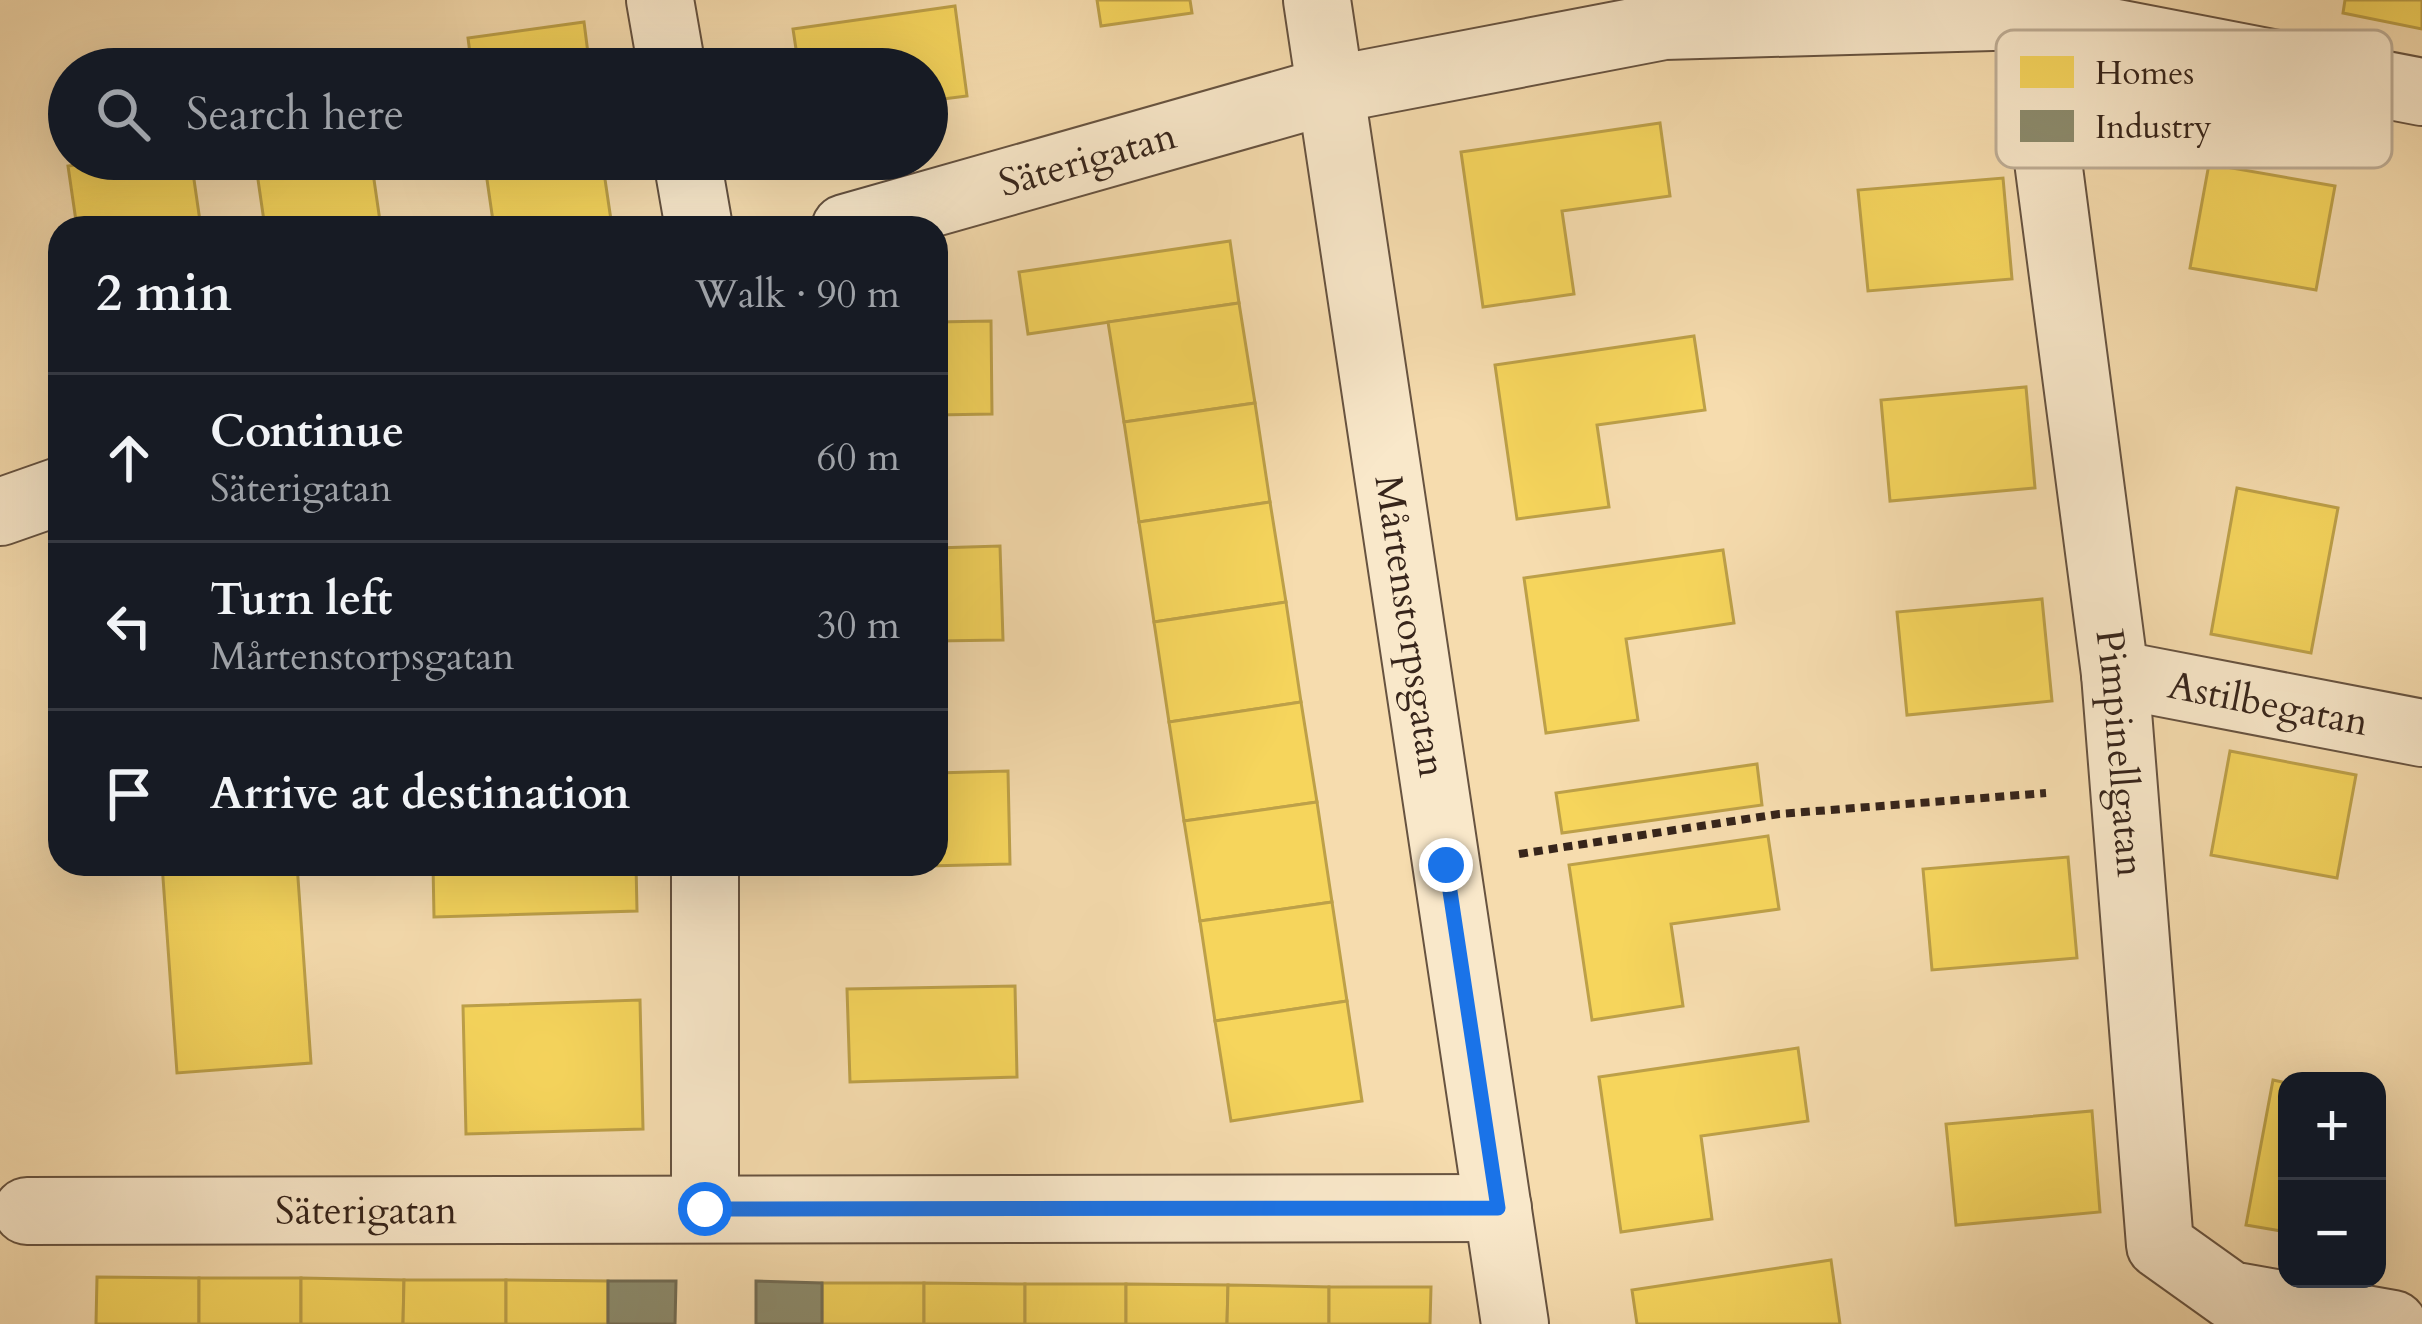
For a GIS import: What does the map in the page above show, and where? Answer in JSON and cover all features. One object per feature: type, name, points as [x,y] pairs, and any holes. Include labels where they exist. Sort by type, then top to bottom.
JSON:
[{"type":"street","points":[[660,0],[668,48]]},
{"type":"street","name":"Mårtenstorpsgatan","points":[[1317,0],[1515,1324]]},
{"type":"street","name":"Säterigatan","points":[[888,216],[1331,91],[1664,26],[2027,8],[2130,30]]},
{"type":"street","name":"Säterigatan","points":[[2392,86],[2422,92]]},
{"type":"street","name":"Pimpinellgatan","points":[[2048,168],[2115,674],[2160,1245],[2230,1295],[2393,1324]]},
{"type":"street","points":[[691,180],[697,216]]},
{"type":"street","points":[[0,512],[48,495]]},
{"type":"street","name":"Astilbegatan","points":[[2115,674],[2422,733]]},
{"type":"street","points":[[705,876],[705,1209]]},
{"type":"street","name":"Säterigatan","points":[[26,1211],[1498,1208]]},
{"type":"path","points":[[1446,865],[1779,814],[2065,791]]},
{"type":"building: Homes","points":[[1097,0],[1190,0],[1192,13],[1101,26]]},
{"type":"building: Homes","points":[[2345,0],[2422,0],[2422,29],[2343,13]]},
{"type":"building: Homes","points":[[955,6],[967,96],[948,98],[948,48],[796,48],[793,29]]},
{"type":"building: Homes","points":[[584,22],[587,48],[469,48],[468,38]]},
{"type":"building: Homes","points":[[1660,123],[1670,196],[1562,211],[1574,294],[1483,307],[1461,152]]},
{"type":"building: Homes","points":[[2208,168],[2335,186],[2316,290],[2190,268]]},
{"type":"building: Homes","points":[[2003,178],[2012,279],[1868,291],[1858,190]]},
{"type":"building: Homes","points":[[70,180],[194,180],[199,216],[75,216]]},
{"type":"building: Homes","points":[[258,180],[374,180],[379,216],[263,216]]},
{"type":"building: Homes","points":[[487,180],[605,180],[610,216],[492,216]]},
{"type":"building: Homes","points":[[1230,241],[1239,303],[1028,334],[1019,272]]},
{"type":"building: Homes","points":[[1239,303],[1255,403],[1124,422],[1108,322]]},
{"type":"building: Homes","points":[[991,321],[992,414],[948,415],[948,322]]},
{"type":"building: Homes","points":[[1694,336],[1705,410],[1597,425],[1609,507],[1517,519],[1495,365]]},
{"type":"building: Homes","points":[[2026,387],[2035,488],[1890,501],[1881,400]]},
{"type":"building: Homes","points":[[1255,403],[1270,502],[1139,522],[1124,422]]},
{"type":"building: Homes","points":[[2237,488],[2338,508],[2311,653],[2211,634]]},
{"type":"building: Homes","points":[[1270,502],[1286,602],[1154,622],[1139,522]]},
{"type":"building: Homes","points":[[1000,546],[1003,640],[948,641],[948,548]]},
{"type":"building: Homes","points":[[1723,550],[1734,623],[1626,639],[1638,720],[1546,733],[1524,578]]},
{"type":"building: Homes","points":[[2042,599],[2052,701],[1907,715],[1897,612]]},
{"type":"building: Homes","points":[[1286,602],[1301,702],[1169,722],[1154,622]]},
{"type":"building: Homes","points":[[1301,702],[1317,802],[1184,821],[1169,722]]},
{"type":"building: Homes","points":[[2230,751],[2356,775],[2337,878],[2211,855]]},
{"type":"building: Homes","points":[[1757,764],[1762,805],[1562,833],[1556,793]]},
{"type":"building: Homes","points":[[1008,771],[1010,864],[948,865],[948,773]]},
{"type":"building: Homes","points":[[1317,802],[1332,902],[1200,921],[1184,821]]},
{"type":"building: Homes","points":[[1768,836],[1779,909],[1671,924],[1683,1006],[1592,1020],[1569,865]]},
{"type":"building: Homes","points":[[2068,857],[2077,958],[1932,970],[1923,869]]},
{"type":"building: Homes","points":[[163,876],[298,876],[311,1063],[177,1073]]},
{"type":"building: Homes","points":[[433,876],[636,876],[637,911],[434,917]]},
{"type":"building: Homes","points":[[1332,902],[1347,1001],[1215,1021],[1200,921]]},
{"type":"building: Homes","points":[[1015,986],[1017,1077],[850,1082],[847,989]]},
{"type":"building: Homes","points":[[640,1000],[643,1129],[466,1134],[463,1006]]},
{"type":"building: Homes","points":[[1347,1001],[1362,1101],[1231,1121],[1215,1021]]},
{"type":"building: Homes","points":[[1798,1048],[1808,1121],[1701,1136],[1712,1219],[1621,1232],[1599,1077]]},
{"type":"building: Homes","points":[[2273,1080],[2278,1081],[2278,1230],[2246,1225]]},
{"type":"building: Homes","points":[[2092,1111],[2100,1212],[1956,1225],[1946,1124]]},
{"type":"building: Homes","points":[[1831,1260],[1840,1324],[1637,1324],[1632,1290]]},
{"type":"building: Homes","points":[[97,1277],[199,1278],[199,1324],[96,1324]]},
{"type":"building: Homes","points":[[199,1278],[301,1278],[301,1324],[199,1324]]},
{"type":"building: Homes","points":[[301,1278],[404,1280],[403,1324],[301,1324]]},
{"type":"building: Homes","points":[[404,1280],[506,1280],[506,1324],[403,1324]]},
{"type":"building: Homes","points":[[506,1280],[608,1281],[608,1324],[506,1324]]},
{"type":"building: Homes","points":[[822,1283],[924,1283],[924,1324],[822,1324]]},
{"type":"building: Homes","points":[[924,1283],[1025,1284],[1025,1324],[924,1324]]},
{"type":"building: Homes","points":[[1025,1284],[1126,1284],[1126,1324],[1025,1324]]},
{"type":"building: Homes","points":[[1126,1284],[1228,1285],[1227,1324],[1126,1324]]},
{"type":"building: Homes","points":[[1228,1285],[1329,1287],[1329,1324],[1227,1324]]},
{"type":"building: Homes","points":[[1329,1287],[1431,1287],[1430,1324],[1329,1324]]},
{"type":"building: Industry","points":[[608,1281],[676,1281],[675,1324],[608,1324]]},
{"type":"building: Industry","points":[[756,1281],[822,1283],[822,1324],[756,1324]]},
{"type":"route","points":[[705,1209],[1498,1208],[1446,865]]}]
